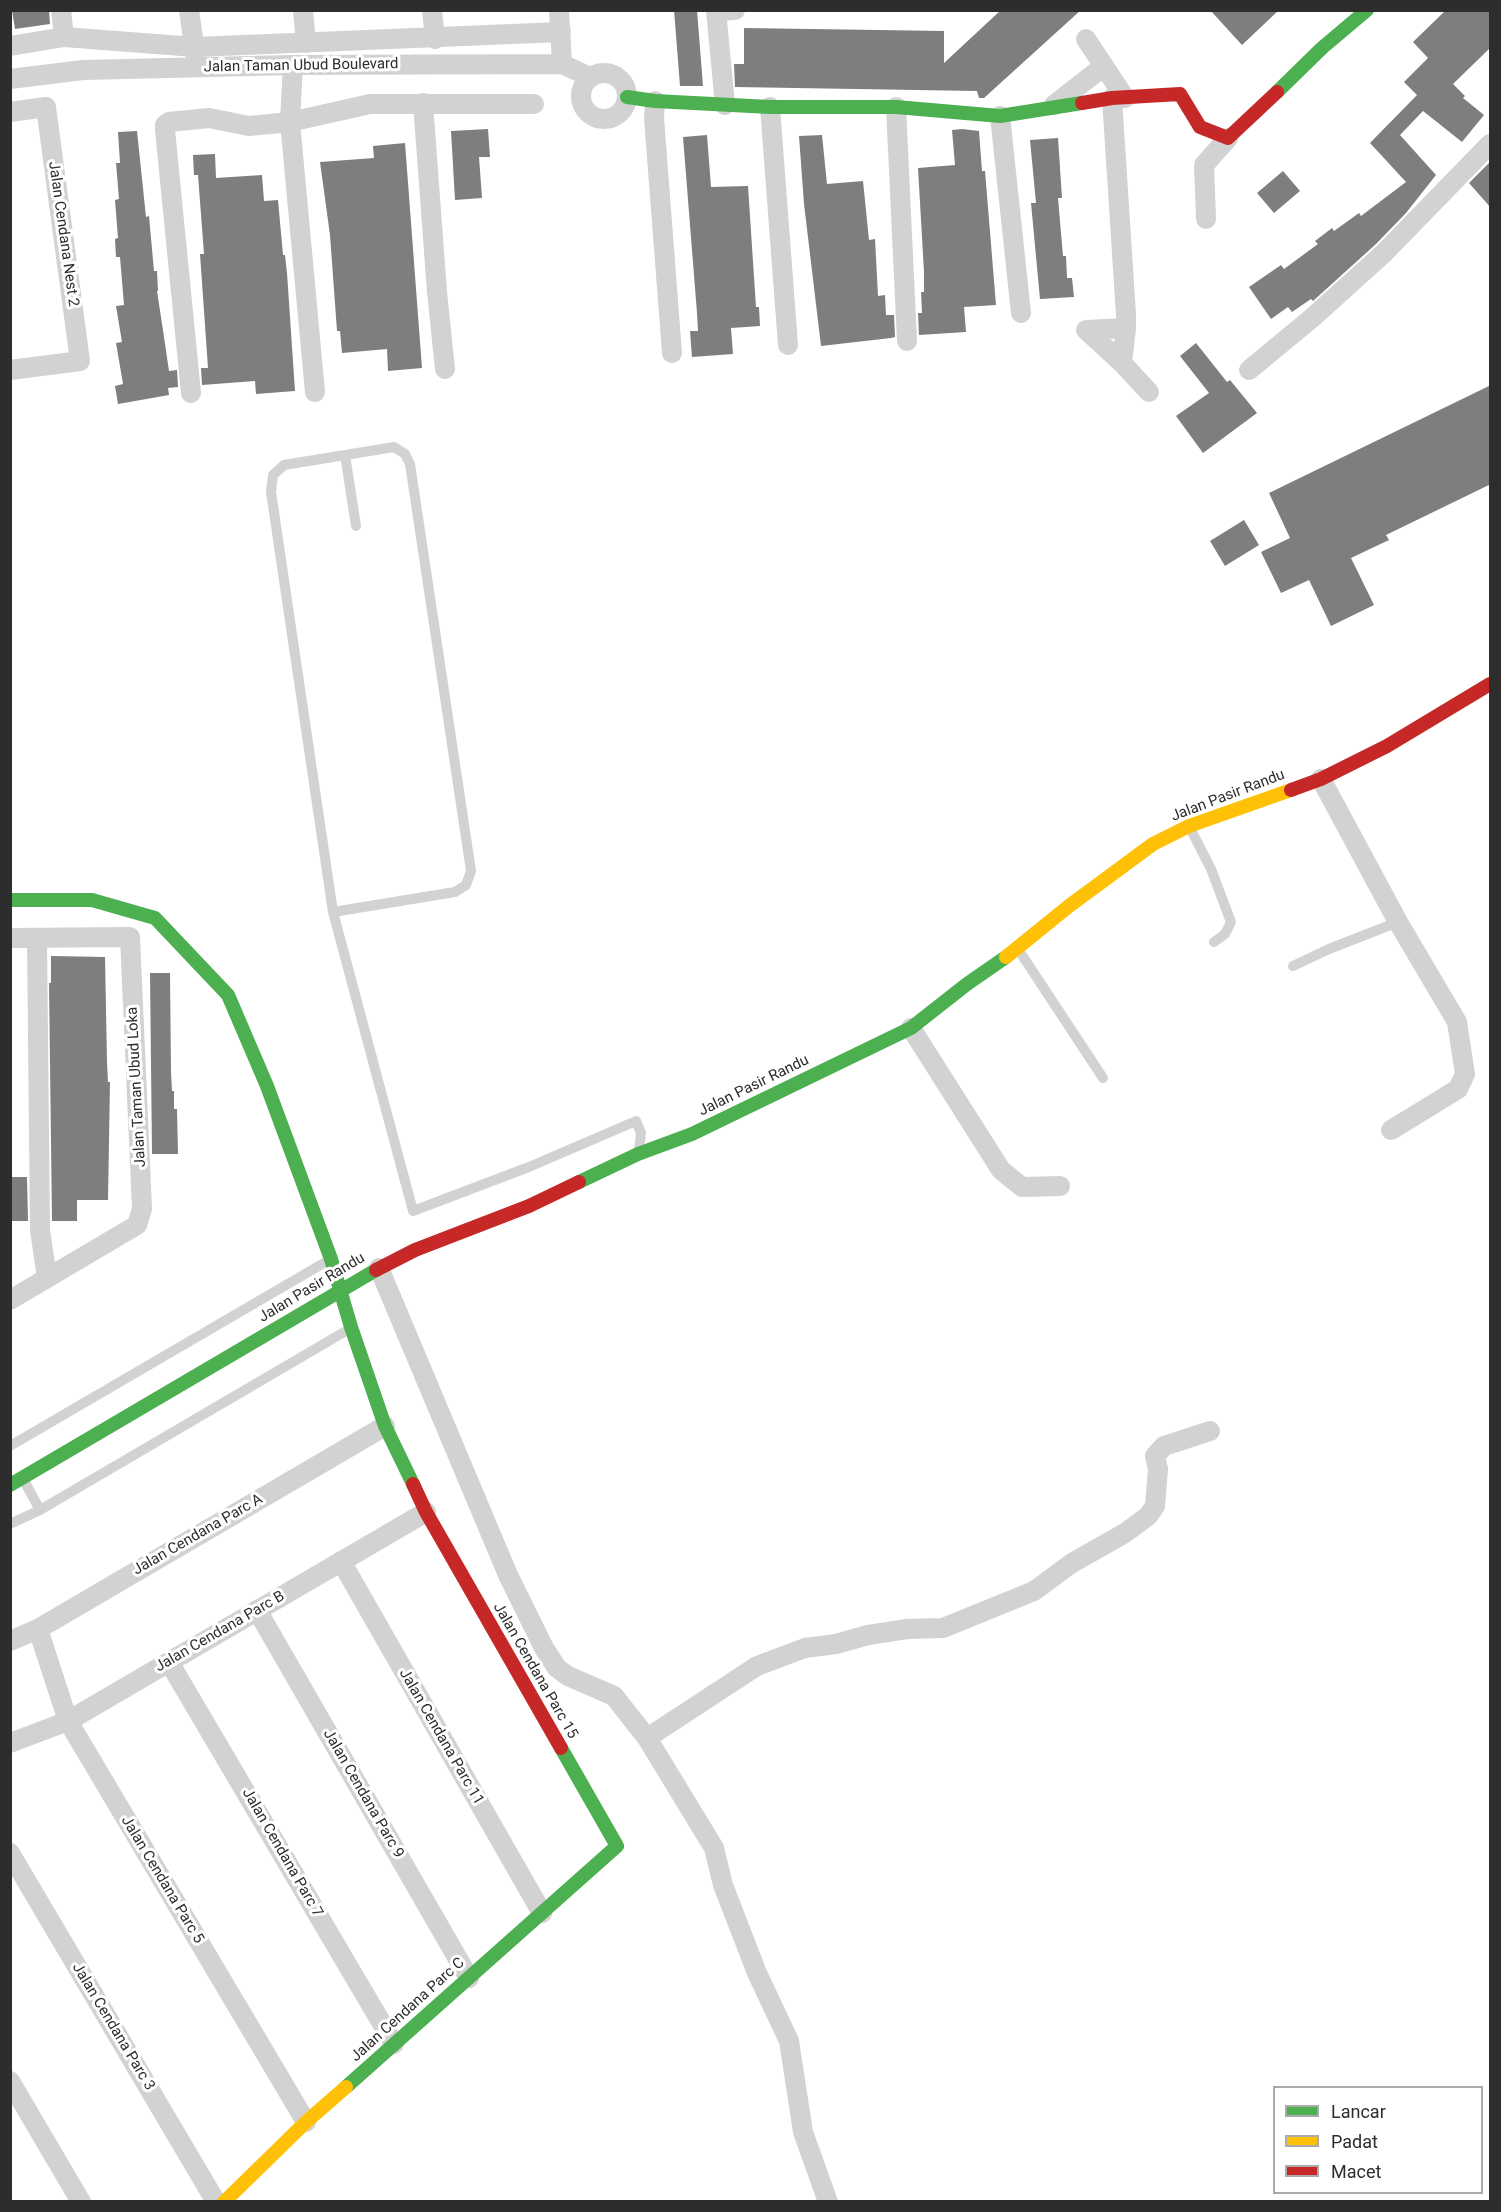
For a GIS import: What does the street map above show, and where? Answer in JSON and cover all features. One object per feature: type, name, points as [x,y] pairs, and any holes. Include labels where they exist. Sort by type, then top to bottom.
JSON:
[{"type":"street","points":[[61,10],[64,37]]},
{"type":"street","points":[[189,10],[197,68]]},
{"type":"street","points":[[303,10],[306,43]]},
{"type":"street","points":[[432,10],[435,39]]},
{"type":"street","points":[[559,10],[562,64]]},
{"type":"street","points":[[725,105],[716,11],[735,10]]},
{"type":"street","points":[[1204,165],[1228,138],[1322,48],[1367,10]]},
{"type":"street","points":[[10,46],[64,37],[195,47],[435,39],[561,32]]},
{"type":"street","points":[[1086,39],[1104,66],[1119,98],[1126,328],[1122,363]]},
{"type":"street","name":"Jalan Taman Ubud Boulevard","points":[[10,79],[83,70],[293,65],[562,64],[590,77]]},
{"type":"street","points":[[293,65],[290,122],[315,392]]},
{"type":"street","points":[[1051,108],[1104,66]]},
{"type":"street","points":[[604,72],[624,83],[627,97],[622,111],[608,119],[593,116],[587,111],[581,98],[582,90],[590,77],[604,72]]},
{"type":"street","points":[[627,97],[655,101],[770,107],[896,107],[1000,116],[1119,98],[1180,94],[1200,127],[1206,219]]},
{"type":"street","points":[[655,101],[654,118],[672,353]]},
{"type":"street","points":[[191,393],[165,125],[169,122],[209,118],[249,126],[290,122],[370,104],[534,105]]},
{"type":"street","points":[[423,104],[445,369]]},
{"type":"street","name":"Jalan Cendana Nest 2","points":[[10,112],[46,106],[80,361],[10,370]]},
{"type":"street","points":[[770,107],[788,345]]},
{"type":"street","points":[[896,107],[907,341]]},
{"type":"street","points":[[1000,116],[1021,313]]},
{"type":"street","points":[[1200,127],[1228,138]]},
{"type":"street","points":[[1249,370],[1312,318],[1384,253],[1491,144]]},
{"type":"street","points":[[1126,328],[1086,330],[1149,392]]},
{"type":"street","name":"Jalan Pasir Randu","points":[[17,1482],[379,1268],[415,1250],[529,1206],[638,1155],[692,1134],[911,1028],[967,984],[1018,949],[1069,906],[1153,844],[1189,826],[1321,779],[1387,746],[1491,684]]},
{"type":"street","points":[[1321,779],[1398,922],[1457,1022],[1465,1074],[1458,1089],[1391,1130]]},
{"type":"street","name":"Jalan Cendana Parc 15","points":[[10,900],[92,900],[155,918],[228,996],[267,1086],[331,1259],[351,1327],[385,1426],[426,1512],[617,1846]]},
{"type":"street","name":"Jalan Taman Ubud Loka","points":[[10,938],[130,937],[142,1209],[136,1225],[10,1300]]},
{"type":"street","points":[[37,939],[40,1230],[47,1278]]},
{"type":"street","points":[[911,1028],[1001,1170],[1022,1187],[1060,1186]]},
{"type":"street","points":[[379,1268],[508,1575],[544,1648],[557,1668],[568,1676],[614,1696],[647,1738],[714,1848],[723,1885],[757,1973],[789,2041],[803,2132],[828,2202]]},
{"type":"street","name":"Jalan Cendana Parc A","points":[[10,1641],[39,1629],[385,1426]]},
{"type":"street","points":[[647,1738],[757,1666],[805,1648],[836,1644],[868,1635],[907,1629],[943,1628],[1034,1591],[1072,1563],[1125,1533],[1149,1516],[1155,1506],[1158,1469],[1155,1455],[1164,1446],[1210,1431]]},
{"type":"street","name":"Jalan Cendana Parc B","points":[[10,1743],[68,1721],[426,1512]]},
{"type":"street","name":"Jalan Cendana Parc 11","points":[[341,1561],[542,1913]]},
{"type":"street","name":"Jalan Cendana Parc 9","points":[[257,1610],[469,1977]]},
{"type":"street","name":"Jalan Cendana Parc 5","points":[[39,1629],[68,1721],[306,2122]]},
{"type":"street","name":"Jalan Cendana Parc 7","points":[[169,1662],[394,2044]]},
{"type":"street","name":"Jalan Cendana Parc C","points":[[225,2202],[306,2122],[617,1846]]},
{"type":"street","name":"Jalan Cendana Parc 3","points":[[10,1853],[216,2202]]},
{"type":"street","points":[[10,2081],[81,2202]]},
{"type":"lane","points":[[333,912],[455,892],[466,885],[471,871],[410,464],[405,454],[394,447],[284,465],[273,475],[271,492],[333,912],[413,1211],[529,1167],[636,1121],[641,1133],[638,1155]]},
{"type":"lane","points":[[345,455],[356,525]]},
{"type":"lane","points":[[1189,826],[1210,869],[1231,922],[1225,934],[1214,942]]},
{"type":"lane","points":[[1293,966],[1398,922]]},
{"type":"lane","points":[[1018,949],[1103,1078]]},
{"type":"lane","points":[[10,1446],[331,1259]]},
{"type":"lane","points":[[10,1524],[40,1510],[351,1327]]},
{"type":"lane","points":[[17,1482],[40,1510]]},
{"type":"building","points":[[12,10],[49,10],[50,24],[15,29]]},
{"type":"building","points":[[674,10],[697,10],[703,86],[680,86]]},
{"type":"building","points":[[1001,10],[1081,10],[984,98],[979,98],[977,91],[735,87],[734,64],[744,64],[744,28],[944,31],[944,63]]},
{"type":"building","points":[[1210,10],[1279,10],[1242,45]]},
{"type":"building","points":[[1446,10],[1491,10],[1491,47],[1453,84],[1465,96],[1463,98],[1484,115],[1462,142],[1423,111],[1400,135],[1436,175],[1406,213],[1376,244],[1313,301],[1311,299],[1292,312],[1288,307],[1271,319],[1249,287],[1281,265],[1284,269],[1318,244],[1315,241],[1332,228],[1334,231],[1359,213],[1361,216],[1406,182],[1370,143],[1417,95],[1404,82],[1428,58],[1413,42]]},
{"type":"building","points":[[488,129],[490,157],[479,157],[482,198],[455,200],[451,131]]},
{"type":"building","points":[[952,130],[979,131],[982,171],[985,171],[996,305],[964,307],[966,332],[919,335],[918,313],[922,313],[921,292],[924,292],[924,272],[918,168],[955,165]]},
{"type":"building","points":[[137,131],[146,217],[149,216],[154,271],[157,271],[157,291],[169,371],[177,370],[178,387],[168,388],[169,395],[118,404],[115,386],[123,384],[116,343],[122,342],[116,306],[124,305],[120,257],[116,257],[115,239],[118,238],[115,200],[119,199],[116,163],[120,163],[118,132]]},
{"type":"building","points":[[707,135],[711,187],[748,186],[756,307],[759,307],[760,326],[731,328],[733,354],[692,357],[690,331],[698,331],[683,137]]},
{"type":"building","points":[[822,135],[827,184],[863,181],[869,240],[875,239],[878,296],[885,295],[886,315],[894,315],[895,337],[821,346],[804,204],[799,136]]},
{"type":"building","points":[[1058,138],[1062,198],[1058,198],[1063,256],[1066,256],[1067,278],[1072,278],[1074,297],[1040,299],[1031,203],[1036,203],[1030,140]]},
{"type":"building","points":[[405,143],[422,368],[388,371],[387,349],[342,353],[340,331],[337,331],[330,235],[320,162],[374,158],[373,146]]},
{"type":"building","points":[[215,154],[216,178],[262,175],[264,201],[278,200],[287,273],[295,391],[256,394],[255,381],[202,385],[201,368],[208,368],[200,254],[204,254],[198,175],[194,175],[193,155]]},
{"type":"building","points":[[1491,161],[1491,208],[1469,183]]},
{"type":"building","points":[[1283,171],[1300,191],[1274,213],[1257,193]]},
{"type":"building","points":[[1196,343],[1227,382],[1230,380],[1257,413],[1203,453],[1176,416],[1209,393],[1180,356]]},
{"type":"building","points":[[1491,385],[1491,484],[1386,535],[1389,540],[1351,558],[1374,605],[1331,626],[1309,580],[1281,593],[1261,552],[1290,538],[1269,493]]},
{"type":"building","points":[[1244,520],[1259,545],[1225,566],[1210,541]]},
{"type":"building","points":[[51,956],[105,957],[107,1062],[108,1082],[110,1082],[108,1200],[77,1200],[77,1221],[52,1221],[49,983],[51,983]]},
{"type":"building","points":[[150,973],[170,973],[171,1072],[174,1109],[177,1109],[178,1154],[152,1154]]},
{"type":"building","points":[[10,1177],[27,1177],[28,1221],[10,1221]]},
{"type":"traffic: fast","points":[[1277,92],[1322,48],[1367,10]]},
{"type":"traffic: fast","points":[[627,97],[655,101],[770,107],[896,107],[1000,116],[1082,103]]},
{"type":"traffic: fast","points":[[10,900],[92,900],[155,918],[228,995],[267,1086],[331,1259],[351,1327],[385,1426],[413,1484]]},
{"type":"traffic: fast","points":[[579,1182],[638,1154],[692,1134],[911,1028],[1006,957]]},
{"type":"traffic: fast","points":[[10,1485],[376,1270]]},
{"type":"traffic: fast","points":[[346,2087],[617,1846],[561,1748]]},
{"type":"traffic: slow","points":[[1006,957],[1069,906],[1153,844],[1189,826],[1291,790]]},
{"type":"traffic: slow","points":[[224,2202],[306,2122],[346,2087]]},
{"type":"traffic: jam","points":[[1082,103],[1112,98],[1180,94],[1200,127],[1228,138],[1277,92]]},
{"type":"traffic: jam","points":[[1291,790],[1321,779],[1387,746],[1490,684]]},
{"type":"traffic: jam","points":[[376,1270],[415,1250],[529,1206],[579,1182]]},
{"type":"traffic: jam","points":[[413,1484],[426,1512],[561,1748]]}]
